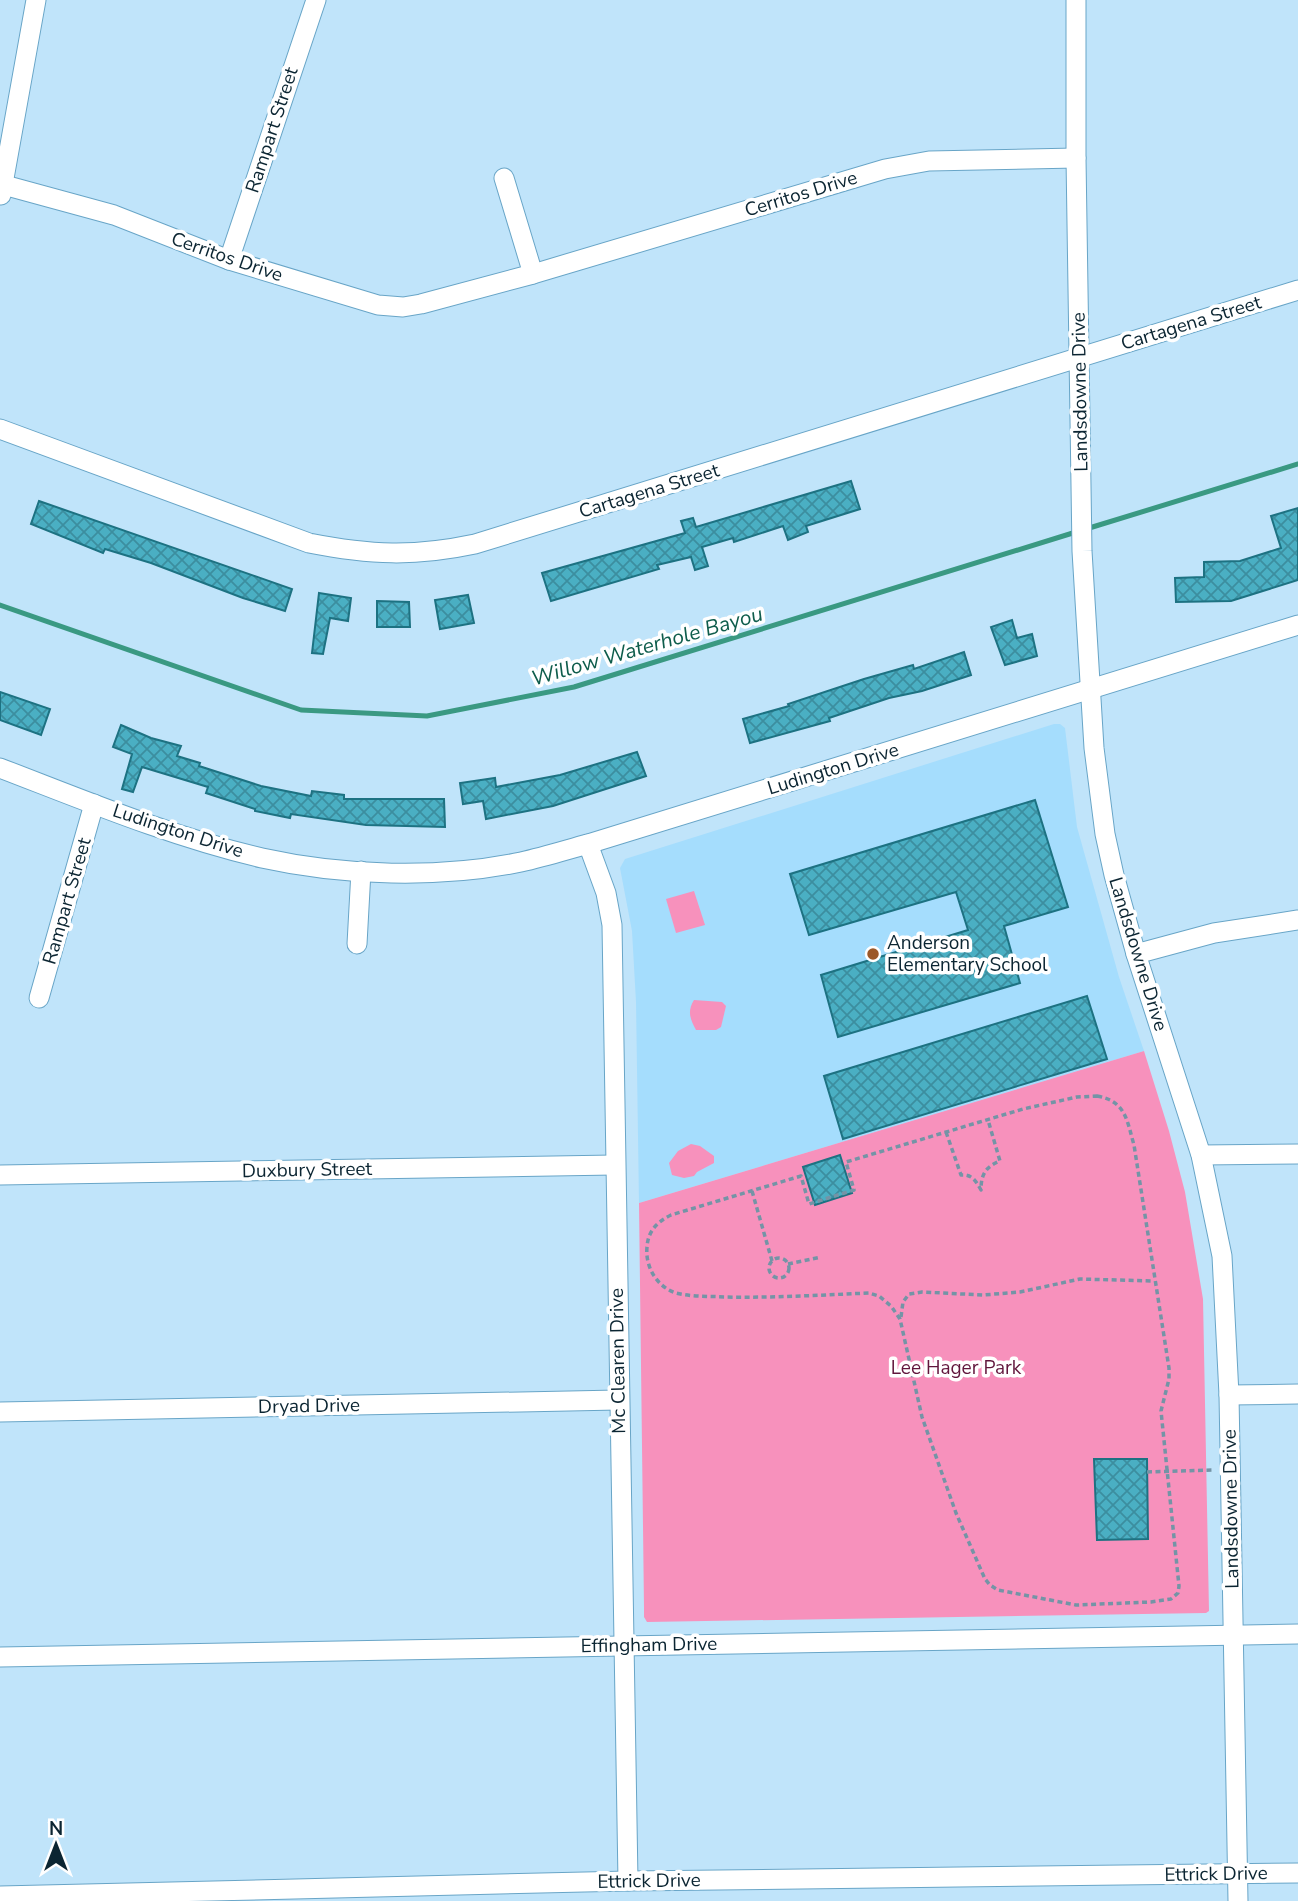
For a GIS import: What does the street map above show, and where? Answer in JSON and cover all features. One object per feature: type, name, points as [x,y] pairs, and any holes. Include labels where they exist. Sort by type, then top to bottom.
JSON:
[{"type":"street","points":[[2,191],[36,0]]},
{"type":"street","name":"Rampart Street","points":[[229,260],[316,0]]},
{"type":"street","name":"Landsdowne Drive","points":[[1076,0],[1082,551],[1094,748],[1105,834],[1136,954],[1201,1155],[1222,1256],[1229,1395],[1238,1901]]},
{"type":"street","name":"Cerritos Drive","points":[[2,191],[114,215],[229,260],[379,305],[403,307],[533,274],[886,169],[929,160],[1076,158]]},
{"type":"street","points":[[503,178],[533,274]]},
{"type":"street","name":"Cartagena Street","points":[[0,429],[309,543],[355,552],[438,552],[475,544],[1298,290]]},
{"type":"street","name":"Ludington Drive","points":[[0,768],[94,804],[197,839],[264,858],[361,871],[432,873],[472,869],[520,862],[588,844],[1298,625]]},
{"type":"street","name":"Rampart Street","points":[[39,998],[94,804]]},
{"type":"street","name":"Mc Clearen Drive","points":[[588,844],[606,893],[612,925],[628,1881]]},
{"type":"street","points":[[357,944],[361,871]]},
{"type":"street","points":[[1136,954],[1214,933],[1298,920]]},
{"type":"street","points":[[1201,1155],[1298,1154]]},
{"type":"street","name":"Duxbury Street","points":[[0,1175],[614,1165]]},
{"type":"street","points":[[1229,1395],[1298,1394]]},
{"type":"street","name":"Dryad Drive","points":[[0,1412],[618,1400]]},
{"type":"street","name":"Effingham Drive","points":[[0,1657],[1298,1634]]},
{"type":"street","name":"Ettrick Drive","points":[[0,1896],[215,1897],[628,1881],[1298,1872]]},
{"type":"path","points":[[1077,1097],[1109,1098],[1119,1105],[1126,1117],[1133,1145],[1168,1368],[1161,1411],[1180,1570],[1178,1593],[1171,1599],[1076,1605],[998,1590],[990,1585],[956,1513],[922,1418],[900,1319],[891,1306],[879,1296],[869,1293],[792,1297],[694,1296],[674,1292],[663,1286],[653,1275],[647,1258],[647,1245],[653,1229],[671,1215],[800,1176],[809,1204],[854,1190],[846,1162],[946,1132],[1023,1109],[1077,1097]]},
{"type":"path","points":[[946,1132],[961,1175],[967,1174],[975,1178],[981,1190],[981,1179],[986,1170],[1000,1161],[988,1119]]},
{"type":"path","points":[[752,1191],[772,1261],[769,1266],[770,1273],[778,1278],[787,1274],[788,1264]]},
{"type":"path","points":[[772,1261],[781,1259],[788,1264],[821,1257]]},
{"type":"path","points":[[900,1319],[903,1302],[909,1294],[922,1292],[983,1295],[1020,1292],[1080,1279],[1154,1281]]},
{"type":"path","points":[[1147,1472],[1230,1469]]},
{"type":"shaded area","name":"Anderson Elementary School","points":[[1054,724],[1065,728],[1077,827],[1119,977],[1144,1051],[639,1203],[636,1002],[632,931],[620,868],[625,859]]},
{"type":"green space","points":[[694,891],[705,925],[676,933],[666,899]]},
{"type":"green space","points":[[694,1000],[722,1002],[726,1006],[721,1027],[716,1030],[696,1030],[690,1015]]},
{"type":"green space","name":"Lee Hager Park","points":[[1144,1051],[1185,1192],[1203,1299],[1209,1611],[647,1622],[644,1617],[639,1203]]},
{"type":"green space","points":[[691,1144],[700,1146],[714,1156],[714,1163],[694,1176],[684,1178],[672,1175],[669,1163],[678,1151]]},
{"type":"building","points":[[851,481],[860,509],[806,526],[808,532],[788,540],[783,526],[734,542],[733,538],[702,547],[708,566],[695,570],[691,557],[657,565],[659,569],[551,601],[542,573],[685,533],[681,521],[693,518],[696,527]]},
{"type":"building","points":[[39,501],[292,589],[285,611],[151,563],[105,549],[103,553],[31,524]]},
{"type":"building","points":[[1298,508],[1298,580],[1231,601],[1176,602],[1175,578],[1204,577],[1204,562],[1240,561],[1281,548],[1271,516]]},
{"type":"building","points":[[319,593],[351,598],[348,621],[330,618],[323,654],[312,653]]},
{"type":"building","points":[[468,595],[474,623],[440,629],[435,600]]},
{"type":"building","points":[[377,601],[409,602],[410,627],[377,627]]},
{"type":"building","points":[[1012,620],[1017,638],[1032,634],[1037,656],[1005,665],[991,627]]},
{"type":"building","points":[[964,652],[971,675],[922,691],[889,698],[829,718],[830,721],[750,743],[743,719],[864,679],[913,665],[914,669]]},
{"type":"building","points":[[0,692],[50,709],[41,735],[0,720]]},
{"type":"building","points":[[121,725],[151,738],[181,746],[177,756],[200,763],[199,766],[261,786],[311,796],[312,791],[344,795],[344,799],[444,799],[445,827],[366,825],[291,814],[290,818],[255,811],[206,793],[208,787],[142,767],[133,792],[122,789],[132,754],[113,747]]},
{"type":"building","points":[[637,752],[646,776],[553,806],[486,819],[483,801],[463,804],[460,783],[495,778],[496,787],[560,775]]},
{"type":"building","points":[[1035,800],[1068,907],[1004,926],[1020,983],[838,1037],[821,975],[968,930],[956,892],[809,935],[790,874]]},
{"type":"building","points":[[1087,996],[1107,1059],[843,1139],[824,1076]]},
{"type":"building","points":[[840,1155],[852,1193],[815,1205],[803,1167]]},
{"type":"building","points":[[1094,1459],[1147,1459],[1148,1539],[1097,1540]]},
{"type":"waterway","name":"Willow Waterhole Bayou","points":[[1086,529],[1298,464]]},
{"type":"waterway","name":"Willow Waterhole Bayou","points":[[0,605],[301,710],[427,716],[574,687],[1076,532]]},
{"type":"place","name":"Anderson Elementary School","points":[[873,954]]}]
